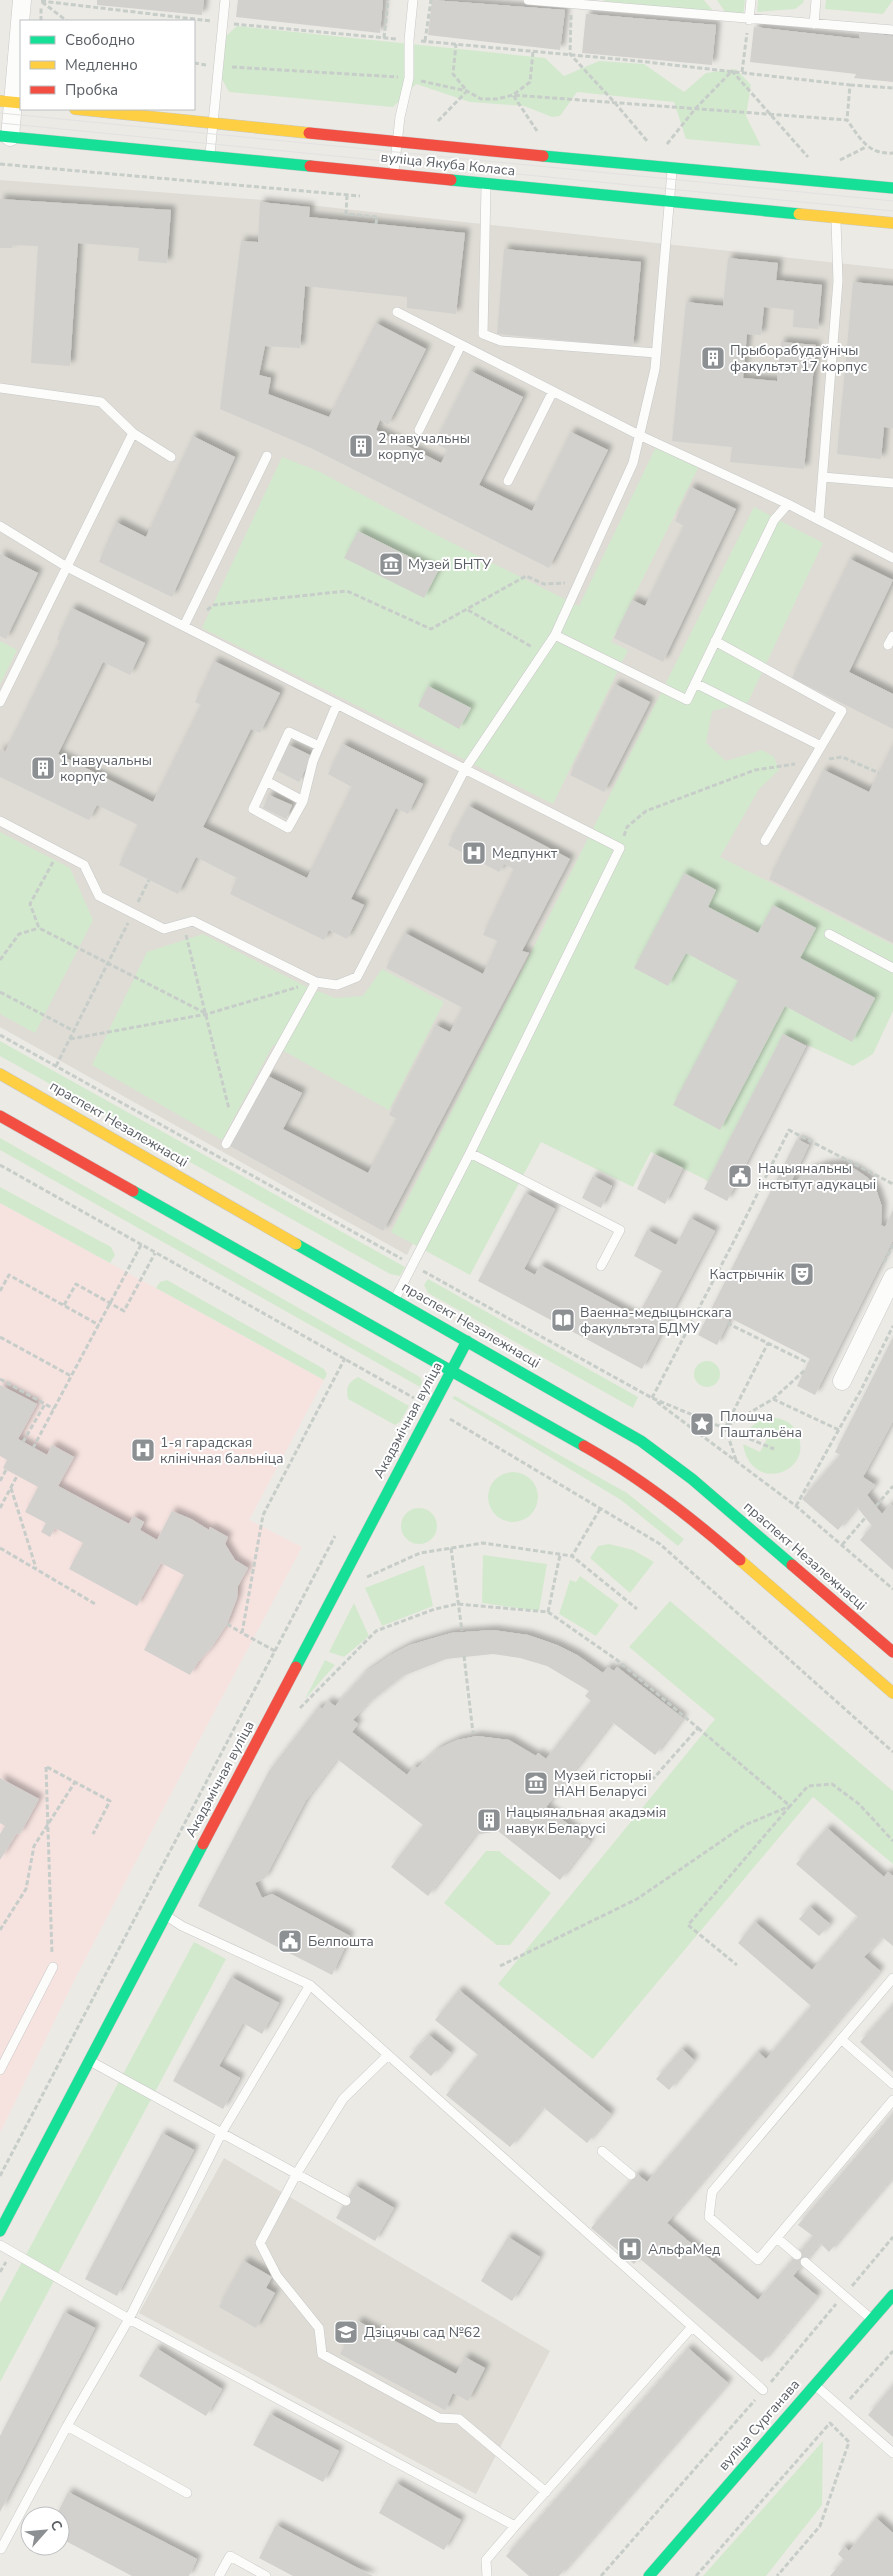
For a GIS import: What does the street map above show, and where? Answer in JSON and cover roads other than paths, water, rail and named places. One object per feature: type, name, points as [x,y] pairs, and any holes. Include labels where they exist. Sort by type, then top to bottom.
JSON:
[{"type":"main road","name":"вуліца Якуба Коласа","points":[[85,110],[397,142],[893,188]]},
{"type":"main road","name":"вуліца Якуба Коласа","points":[[5,137],[486,183],[669,203],[893,223]]},
{"type":"main road","name":"праспект Незалежнасці","points":[[0,1074],[641,1441],[692,1478],[893,1652]]},
{"type":"main road","points":[[0,1116],[624,1468],[684,1511],[893,1693]]},
{"type":"main road","name":"Акадэмічная вуліца","points":[[0,2231],[468,1341]]},
{"type":"main road","name":"вуліца Сурганава","points":[[649,2576],[893,2295]]},
{"type":"street","points":[[20,20],[22,0]]},
{"type":"street","points":[[5,137],[12,102],[20,20]]},
{"type":"street","points":[[842,1381],[893,1276]]},
{"type":"lane","points":[[209,156],[225,0]]},
{"type":"lane","points":[[394,174],[400,117],[409,78],[412,0]]},
{"type":"lane","points":[[528,0],[749,20],[893,30]]},
{"type":"lane","points":[[749,20],[751,0]]},
{"type":"lane","points":[[814,24],[816,0]]},
{"type":"lane","points":[[0,821],[84,865],[99,896],[164,929],[193,921],[316,982],[337,985],[357,977],[464,769],[555,635],[633,462],[655,369],[672,168]]},
{"type":"lane","points":[[486,183],[482,334],[501,341],[656,353]]},
{"type":"lane","points":[[819,520],[838,281],[837,218]]},
{"type":"lane","points":[[397,312],[639,436],[788,504],[893,558]]},
{"type":"lane","points":[[419,430],[461,345]]},
{"type":"lane","points":[[0,388],[100,402],[133,433],[170,457]]},
{"type":"lane","points":[[508,481],[552,391]]},
{"type":"lane","points":[[0,702],[133,433]]},
{"type":"lane","points":[[184,626],[267,456]]},
{"type":"lane","points":[[823,477],[893,483]]},
{"type":"lane","points":[[555,635],[687,700],[774,520],[788,504]]},
{"type":"lane","points":[[0,526],[67,567],[620,848],[470,1153],[395,1299]]},
{"type":"lane","points":[[888,645],[893,636]]},
{"type":"lane","points":[[715,641],[842,711],[764,841]]},
{"type":"lane","points":[[695,683],[821,746]]},
{"type":"lane","points":[[319,746],[289,732],[253,809],[288,828],[303,801],[319,746],[336,704]]},
{"type":"lane","points":[[266,781],[303,801]]},
{"type":"lane","points":[[828,934],[893,968]]},
{"type":"lane","points":[[226,1144],[316,982]]},
{"type":"lane","points":[[470,1153],[620,1230],[601,1266]]},
{"type":"lane","points":[[165,1916],[182,1926],[310,1985],[691,2328],[764,2390]]},
{"type":"lane","points":[[0,2070],[53,1967]]},
{"type":"lane","points":[[893,1978],[712,2192],[709,2217],[758,2260],[893,2100]]},
{"type":"lane","points":[[1,2549],[67,2426],[129,2319],[222,2132],[310,1985]]},
{"type":"lane","points":[[842,2039],[893,2084]]},
{"type":"lane","points":[[387,2056],[343,2099],[297,2172],[260,2243],[277,2276],[320,2328],[322,2354],[439,2418],[459,2419],[546,2492]]},
{"type":"lane","points":[[90,2060],[297,2172],[346,2201]]},
{"type":"lane","points":[[602,2151],[631,2175]]},
{"type":"lane","points":[[777,2238],[797,2255]]},
{"type":"lane","points":[[0,2245],[129,2319],[515,2526]]},
{"type":"lane","points":[[805,2262],[871,2320]]},
{"type":"lane","points":[[487,2576],[486,2560],[691,2328]]},
{"type":"lane","points":[[814,2384],[893,2453]]},
{"type":"lane","points":[[67,2426],[187,2493]]},
{"type":"lane","points":[[219,2576],[230,2556],[266,2576]]},
{"type":"tram line","points":[[0,113],[893,201]]},
{"type":"tram line","points":[[0,123],[893,211]]},
{"type":"place","name":"Прыборабудаўнічы факультэт 17 корпус","points":[[713,358]]},
{"type":"place","name":"2 навучальны корпус","points":[[361,446]]},
{"type":"place","name":"Музей БНТУ","points":[[391,564]]},
{"type":"place","name":"1 навучальны корпус","points":[[43,768]]},
{"type":"place","name":"Медпункт","points":[[474,853]]},
{"type":"place","name":"Нацыянальны інстытут адукацыі","points":[[740,1176]]},
{"type":"place","name":"Кастрычнік","points":[[802,1274]]},
{"type":"place","name":"Ваенна-медыцынскага факультэта БДМУ","points":[[563,1320]]},
{"type":"place","name":"Плошча Паштальёна","points":[[702,1424]]},
{"type":"place","name":"1-я гарадская клінічная бальніца","points":[[143,1450]]},
{"type":"place","name":"Музей гісторыі НАН Беларусі","points":[[536,1783]]},
{"type":"place","name":"Нацыянальная акадэмія навук Беларусі","points":[[489,1820]]},
{"type":"place","name":"Белпошта","points":[[290,1941]]},
{"type":"place","name":"АльфаМед","points":[[630,2249]]},
{"type":"place","name":"Дзіцячы сад №62","points":[[346,2332]]}]
